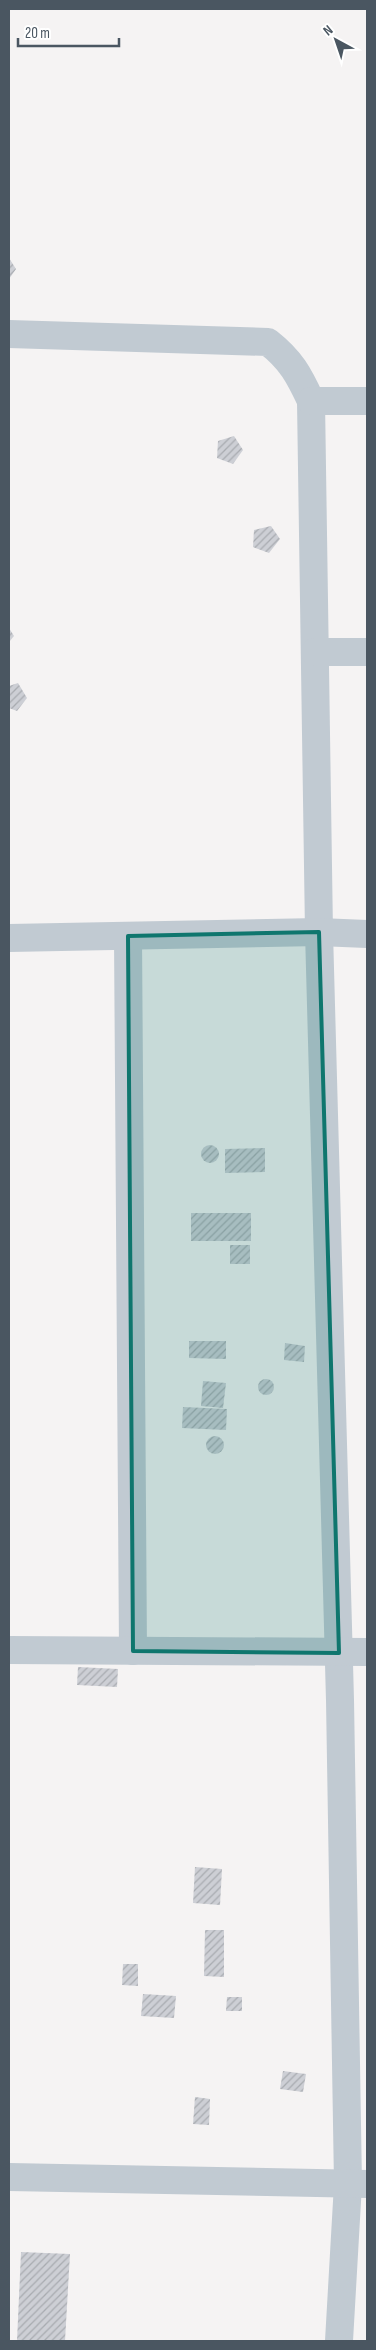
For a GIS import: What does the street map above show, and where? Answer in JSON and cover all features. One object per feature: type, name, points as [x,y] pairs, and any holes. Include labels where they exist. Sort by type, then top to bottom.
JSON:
[{"type":"street","points":[[9,334],[268,342],[285,355],[297,370],[311,401],[319,932],[339,1653],[358,2184],[339,2341]]},
{"type":"street","points":[[311,401],[367,401]]},
{"type":"street","points":[[314,652],[367,652]]},
{"type":"street","points":[[9,938],[319,932],[367,934]]},
{"type":"street","points":[[128,936],[132,1651]]},
{"type":"street","points":[[9,1650],[367,1652]]},
{"type":"street","points":[[9,2177],[358,2184]]},
{"type":"highlighted area","points":[[319,932],[339,1653],[133,1651],[128,936]]},
{"type":"building","points":[[9,258],[16,269],[9,279]]},
{"type":"building","points":[[234,436],[243,450],[233,464],[217,458],[218,441]]},
{"type":"building","points":[[271,526],[280,539],[269,553],[253,547],[254,530]]},
{"type":"building","points":[[9,628],[14,636],[9,642]]},
{"type":"building","points":[[18,683],[27,698],[17,711],[9,708],[9,686]]},
{"type":"building","points":[[206,1145],[214,1145],[219,1150],[217,1161],[206,1163],[201,1158],[201,1150]]},
{"type":"building","points":[[265,1148],[265,1172],[225,1173],[225,1149]]},
{"type":"building","points":[[191,1213],[251,1213],[251,1241],[191,1241]]},
{"type":"building","points":[[230,1245],[250,1245],[250,1264],[230,1264]]},
{"type":"building","points":[[189,1341],[226,1341],[226,1359],[189,1358]]},
{"type":"building","points":[[285,1343],[305,1346],[304,1362],[284,1360]]},
{"type":"building","points":[[263,1379],[269,1379],[274,1384],[272,1393],[263,1395],[258,1390],[258,1384]]},
{"type":"building","points":[[203,1381],[226,1383],[223,1408],[201,1406]]},
{"type":"building","points":[[183,1407],[227,1409],[226,1430],[182,1428]]},
{"type":"building","points":[[215,1436],[221,1439],[224,1445],[221,1451],[215,1454],[209,1451],[206,1445],[209,1439]]},
{"type":"building","points":[[78,1667],[118,1669],[117,1687],[77,1685]]},
{"type":"building","points":[[195,1867],[222,1869],[220,1905],[193,1903]]},
{"type":"building","points":[[205,1930],[224,1930],[224,1977],[204,1976]]},
{"type":"building","points":[[123,1964],[138,1964],[138,1986],[122,1985]]},
{"type":"building","points":[[143,1994],[176,1996],[174,2018],[141,2016]]},
{"type":"building","points":[[227,1997],[242,1997],[242,2011],[226,2011]]},
{"type":"building","points":[[283,2071],[306,2074],[303,2092],[280,2089]]},
{"type":"building","points":[[195,2097],[210,2099],[209,2125],[193,2124]]},
{"type":"building","points":[[21,2252],[70,2254],[65,2341],[17,2341]]}]
